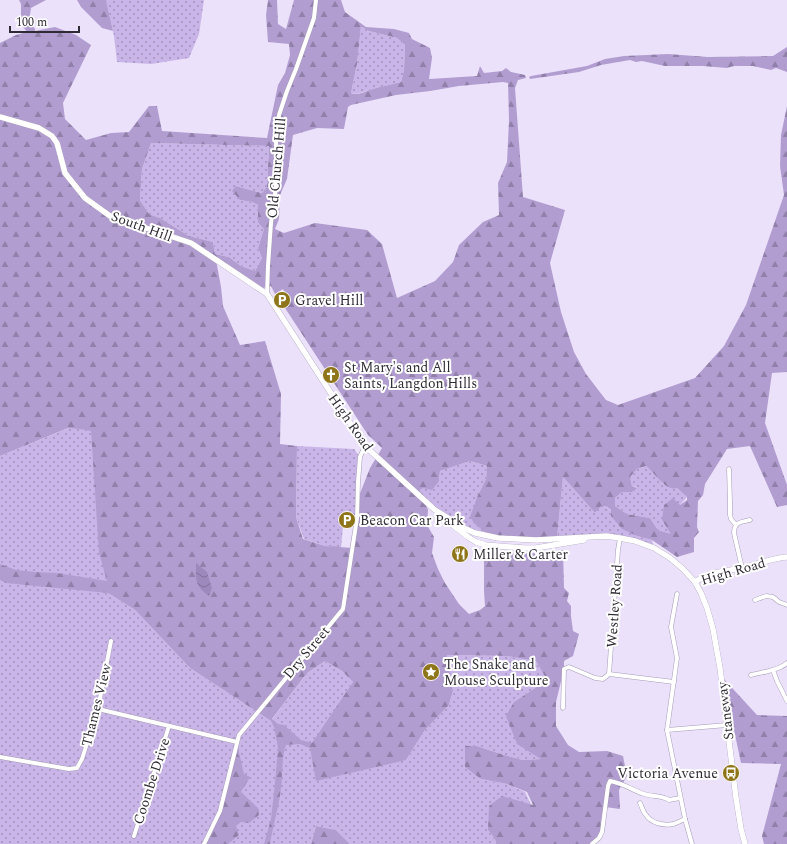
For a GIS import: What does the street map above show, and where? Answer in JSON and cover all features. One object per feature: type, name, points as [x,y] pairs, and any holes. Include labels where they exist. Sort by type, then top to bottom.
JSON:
[{"type":"main road","name":"South Hill","points":[[0,117],[39,128],[52,136],[57,143],[65,173],[85,198],[110,216],[191,243],[267,294]]},
{"type":"main road","name":"High Road","points":[[267,294],[365,446],[453,526],[468,537],[476,542],[486,545],[524,548],[536,548],[589,540],[620,538]]},
{"type":"main road","name":"High Road","points":[[440,514],[475,533],[498,538],[536,540],[606,536],[635,541],[654,548],[670,558],[695,582],[710,574],[787,557]]},
{"type":"main road","name":"Staneway","points":[[695,582],[705,601],[714,629],[738,813],[745,844]]},
{"type":"street","name":"Old Church Hill","points":[[267,294],[271,223],[276,187],[276,141],[280,115],[287,91],[314,18],[316,0]]},
{"type":"street","name":"Dry Street","points":[[204,844],[220,811],[239,735],[343,609],[357,518],[360,457],[365,446]]},
{"type":"street","points":[[729,469],[729,514],[736,525]]},
{"type":"street","points":[[742,568],[734,528],[740,523],[750,520]]},
{"type":"street","name":"Westley Road","points":[[609,674],[620,538]]},
{"type":"street","points":[[677,594],[671,627],[678,658],[667,730],[680,798],[692,844]]},
{"type":"street","points":[[755,600],[766,596],[773,597],[779,602],[787,604]]},
{"type":"street","name":"Thames View","points":[[0,757],[69,769],[77,768],[82,759],[98,709],[111,641]]},
{"type":"street","points":[[751,675],[773,670],[787,663]]},
{"type":"street","points":[[563,708],[564,669],[569,667],[595,678],[603,679],[609,674],[674,682]]},
{"type":"street","points":[[773,670],[787,700]]},
{"type":"street","points":[[98,709],[237,742]]},
{"type":"street","points":[[667,730],[727,725]]},
{"type":"street","name":"Coombe Drive","points":[[134,836],[169,726]]},
{"type":"street","points":[[592,844],[599,838],[602,832],[608,786],[610,781],[617,782],[645,794],[669,800],[680,798]]},
{"type":"street","points":[[640,803],[646,815],[652,821],[657,823],[667,825],[685,819]]},
{"type":"shaded area","points":[[106,0],[204,0],[199,34],[189,58],[151,64],[117,62],[114,36]]},
{"type":"shaded area","points":[[361,25],[369,31],[397,38],[405,45],[404,70],[401,82],[360,93],[351,93],[357,64]]},
{"type":"shaded area","points":[[151,143],[269,146],[267,188],[262,193],[236,186],[240,200],[252,202],[258,205],[258,210],[264,229],[258,248],[262,258],[255,271],[241,266],[229,257],[215,254],[213,242],[189,236],[160,218],[149,214],[140,200],[142,169]]},
{"type":"shaded area","points":[[98,416],[108,593],[135,610],[190,668],[271,721],[307,673],[325,661],[342,671],[353,682],[310,748],[406,760],[425,730],[449,705],[453,691],[447,655],[507,656],[536,661],[547,680],[514,702],[542,759],[523,760],[477,746],[465,746],[481,779],[507,784],[525,792],[532,807],[488,830],[495,839],[496,844],[350,844],[336,830],[316,826],[311,844],[0,844],[0,456]]},
{"type":"shaded area","points":[[297,446],[354,449],[360,457],[357,515],[344,515],[341,548],[325,546],[304,539],[296,517]]},
{"type":"shaded area","points":[[470,461],[487,466],[486,479],[478,495],[490,536],[475,533],[423,500],[420,490],[439,481],[440,471]]},
{"type":"shaded area","points":[[646,466],[652,470],[663,484],[677,488],[687,497],[680,505],[671,534],[658,530],[650,518],[627,514],[615,506],[615,498],[622,492],[632,492],[637,487],[632,486],[630,477],[637,469]]},
{"type":"shaded area","points":[[563,477],[595,513],[601,505],[606,506],[637,536],[652,540],[654,548],[620,538],[557,538]]},
{"type":"green space","points":[[19,0],[46,0],[31,8],[29,22],[35,31],[55,27],[76,35],[91,45],[63,103],[65,119],[86,140],[111,133],[129,132],[149,106],[157,106],[162,131],[267,138],[278,85],[285,73],[290,55],[289,44],[268,42],[266,15],[268,0],[277,0],[278,24],[286,29],[294,0],[341,0],[345,12],[366,27],[394,29],[409,33],[412,39],[430,48],[432,58],[429,79],[477,76],[480,66],[484,73],[502,71],[506,68],[511,72],[525,75],[526,78],[518,80],[515,88],[523,197],[565,210],[550,263],[561,312],[574,352],[586,374],[606,400],[618,405],[695,378],[724,346],[746,305],[784,195],[780,166],[781,135],[787,106],[787,372],[772,373],[765,423],[787,485],[787,505],[777,507],[750,446],[727,449],[705,484],[703,495],[698,501],[697,527],[699,532],[694,538],[694,552],[677,557],[652,540],[637,536],[622,529],[611,516],[611,510],[606,506],[601,506],[595,513],[563,477],[557,538],[490,536],[475,524],[470,517],[486,479],[487,466],[470,461],[440,471],[439,481],[432,490],[423,488],[420,490],[428,510],[427,525],[434,537],[432,553],[438,569],[445,583],[459,604],[469,614],[480,610],[485,606],[484,551],[516,554],[563,550],[564,588],[569,593],[567,601],[571,606],[573,631],[579,634],[573,656],[564,661],[564,669],[556,702],[556,726],[568,745],[579,752],[607,751],[623,756],[627,776],[619,790],[620,809],[605,807],[602,832],[592,844],[496,844],[495,839],[488,830],[489,806],[502,796],[533,805],[527,792],[507,784],[481,779],[465,767],[465,746],[477,746],[523,760],[541,759],[517,744],[506,716],[514,702],[547,680],[536,661],[507,656],[447,655],[453,691],[449,705],[425,730],[406,760],[316,781],[310,748],[300,744],[286,745],[284,750],[280,795],[270,844],[264,844],[271,819],[278,748],[274,727],[271,721],[190,668],[135,610],[108,593],[6,583],[0,580],[0,564],[16,570],[57,573],[107,581],[99,553],[91,431],[68,428],[0,456],[0,43],[16,35],[27,32],[21,24],[21,4]],"holes":[[[361,26],[369,31],[397,38],[405,45],[404,70],[401,82],[360,93],[351,93],[357,64]],[[503,82],[508,83],[509,120],[507,162],[498,183],[499,215],[483,222],[459,245],[453,262],[435,281],[397,298],[382,244],[367,230],[315,223],[284,233],[275,229],[279,219],[280,195],[287,179],[293,135],[317,128],[344,129],[348,107],[351,105],[396,95],[459,86]],[[151,143],[269,146],[267,187],[262,193],[236,186],[232,191],[240,200],[252,202],[258,205],[258,222],[264,229],[258,248],[262,258],[255,271],[241,266],[229,257],[215,254],[213,242],[189,236],[160,218],[149,214],[140,200],[142,169]],[[216,260],[262,290],[263,288],[271,286],[275,294],[283,289],[289,303],[285,308],[368,435],[382,448],[370,468],[359,496],[353,548],[325,546],[303,539],[296,517],[297,446],[280,444],[281,394],[265,341],[240,345],[223,306]],[[646,466],[664,485],[677,488],[687,497],[687,500],[680,505],[673,498],[664,505],[662,520],[671,534],[658,530],[650,518],[627,514],[615,506],[615,498],[622,492],[632,492],[637,488],[632,486],[630,477],[637,469]],[[325,661],[342,671],[353,682],[312,743],[301,740],[284,725],[278,724],[272,719],[307,673]]]},
{"type":"green space","points":[[77,0],[106,0],[113,31],[102,28],[81,7]]},
{"type":"green space","points":[[787,47],[787,72],[776,68],[771,70],[753,66],[734,66],[727,68],[703,66],[665,66],[630,60],[601,65],[579,72],[530,79],[529,77],[587,66],[605,59],[624,56],[668,54],[708,57],[773,56]]},
{"type":"green space","points":[[723,678],[757,715],[787,716],[787,844],[764,844],[762,836],[781,764],[741,763]]},
{"type":"green space","points":[[236,745],[244,774],[250,777],[241,792],[258,808],[259,815],[249,823],[241,822],[236,826],[239,835],[228,844],[204,844],[220,811]]},
{"type":"green space","points":[[316,826],[336,830],[350,844],[311,844]]},
{"type":"water","points":[[196,563],[207,572],[212,588],[209,596],[198,585]]},
{"type":"place","name":"Gravel Hill","points":[[282,300]]},
{"type":"place","name":"St Mary's and All Saints, Langdon Hills","points":[[331,375]]},
{"type":"place","name":"Beacon Car Park","points":[[347,520]]},
{"type":"place","name":"Miller & Carter","points":[[460,554]]},
{"type":"place","name":"The Snake and Mouse Sculpture","points":[[431,672]]},
{"type":"place","name":"Victoria Avenue","points":[[731,773]]}]
